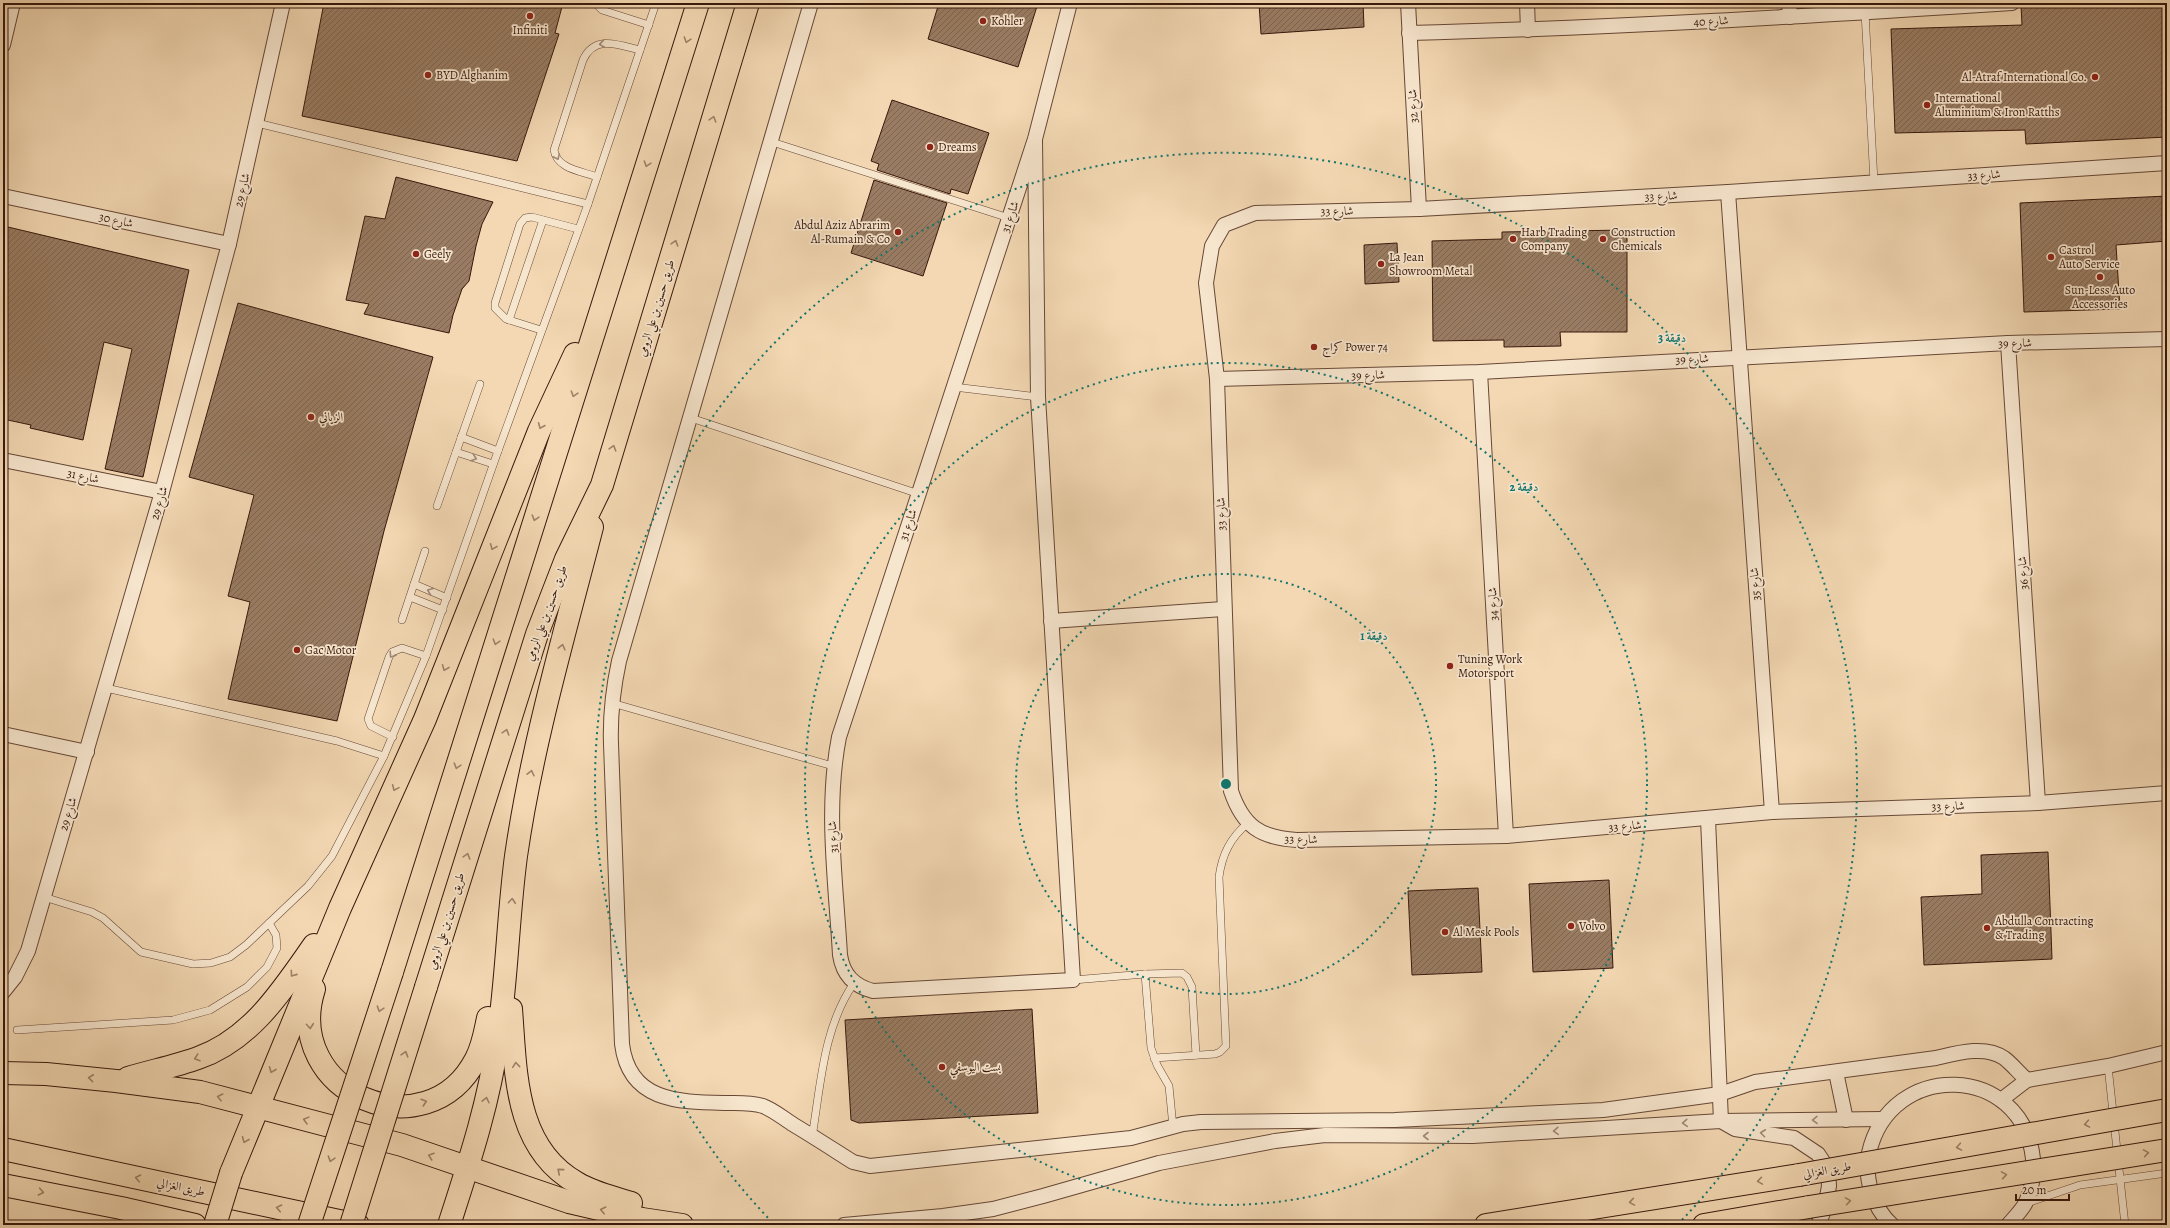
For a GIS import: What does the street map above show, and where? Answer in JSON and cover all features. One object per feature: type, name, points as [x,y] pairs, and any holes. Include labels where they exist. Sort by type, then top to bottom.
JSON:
[{"type":"highway","points":[[309,1225],[392,972],[698,3]]},
{"type":"highway","name":"طريق حسين بن علي الرومي","points":[[351,1225],[537,634],[566,559],[602,485],[748,3]]},
{"type":"highway","points":[[215,1225],[232,1172],[258,1107],[340,908],[425,719],[546,417],[579,345],[602,304]]},
{"type":"highway","points":[[452,1216],[477,1138],[496,1047],[516,857],[530,775],[602,485]]},
{"type":"highway","points":[[340,908],[311,1000],[310,1028],[312,1042],[324,1067],[343,1088],[361,1098],[381,1105],[395,1106],[423,1103],[448,1090],[468,1071],[481,1046],[508,940]]},
{"type":"highway","points":[[116,1081],[199,1058],[243,1032],[277,997],[340,908]]},
{"type":"highway","points":[[508,940],[513,1029],[523,1118],[539,1149],[549,1162],[563,1174],[590,1190],[700,1225]]},
{"type":"highway","points":[[3,1073],[46,1074],[200,1092],[402,1145],[569,1202],[642,1219],[682,1225]]},
{"type":"highway","name":"طريق الغزالي","points":[[1486,1225],[1799,1175],[2167,1110]]},
{"type":"highway","name":"طريق الغزالي","points":[[3,1150],[358,1225]]},
{"type":"highway","points":[[1704,1225],[1814,1216],[2167,1150]]},
{"type":"highway","points":[[3,1185],[121,1208],[195,1225]]},
{"type":"street","points":[[3,45],[13,3]]},
{"type":"street","name":"شارع 29","points":[[3,992],[15,977],[28,951],[162,492],[229,244],[283,3]]},
{"type":"street","points":[[811,3],[772,142],[619,661],[612,703],[610,744],[622,1044],[626,1063],[636,1080],[643,1087],[663,1097],[688,1102],[754,1104],[771,1111],[853,1162],[870,1166],[1131,1138],[1173,1127],[1202,1122],[1403,1120],[1603,1110],[1720,1094],[1755,1082],[1936,1058],[1961,1052],[1980,1051],[2003,1057],[2027,1080]]},
{"type":"street","name":"شارع 31","points":[[854,983],[844,969],[840,955],[831,802],[833,766],[847,709],[1035,139],[1070,3]]},
{"type":"street","name":"32 شارع","points":[[1408,3],[1419,209]]},
{"type":"street","points":[[1527,3],[1528,30]]},
{"type":"street","points":[[1789,3],[1790,17]]},
{"type":"street","name":"شارع 40","points":[[1409,32],[1528,30],[1790,17],[2012,3]]},
{"type":"street","name":"شارع 31","points":[[1035,139],[1038,398],[1073,980]]},
{"type":"street","name":"شارع 33","points":[[2167,163],[1728,192],[1419,209],[1255,213],[1224,225],[1212,246],[1206,283],[1217,379],[1223,609],[1231,791],[1237,808],[1248,823],[1262,834],[1279,839],[1506,836],[1708,819],[1772,812],[2038,803],[2167,793]]},
{"type":"street","name":"شارع 35","points":[[1728,192],[1772,812]]},
{"type":"street","name":"شارع 30","points":[[3,196],[229,244]]},
{"type":"street","name":"شارع 39","points":[[1217,379],[1480,372],[1739,356],[2008,343],[2167,339]]},
{"type":"street","name":"شارع 36","points":[[2008,343],[2038,803]]},
{"type":"street","name":"شارع 34","points":[[1480,372],[1506,836]]},
{"type":"street","name":"شارع 31","points":[[3,460],[162,492]]},
{"type":"street","points":[[1051,621],[1223,609]]},
{"type":"street","points":[[3,734],[86,752]]},
{"type":"street","points":[[1708,819],[1721,1121]]},
{"type":"street","points":[[854,983],[863,988],[883,992],[1073,980]]},
{"type":"street","points":[[2000,1100],[2027,1080],[2108,1066],[2167,1052]]},
{"type":"street","points":[[1836,1072],[1846,1120]]},
{"type":"street","points":[[1892,1225],[1875,1202],[1868,1181],[1868,1160],[1871,1146],[1882,1119],[1897,1103],[1910,1095],[1937,1084],[1960,1084],[1974,1087],[2000,1100],[2014,1113],[2025,1129],[2032,1147],[2034,1166],[2031,1185],[2025,1204],[2008,1225]]},
{"type":"street","points":[[844,1225],[943,1216],[993,1209],[1159,1163],[1275,1141],[1325,1135],[1473,1136],[1721,1121],[1882,1119]]},
{"type":"street","points":[[1721,1121],[1735,1129],[1794,1138],[1818,1154],[1828,1169],[1829,1186],[1825,1208],[1814,1216]]},
{"type":"lane","points":[[595,3],[602,10],[649,25]]},
{"type":"lane","points":[[44,897],[92,912],[103,918],[141,952],[193,964],[210,963],[230,957],[246,945],[308,886],[332,856],[393,737],[426,656],[541,330],[588,204],[656,3]]},
{"type":"lane","points":[[1865,12],[1874,182]]},
{"type":"lane","points":[[597,177],[565,166],[559,162],[554,150],[583,60],[590,48],[604,42],[640,50]]},
{"type":"lane","points":[[257,123],[588,204]]},
{"type":"lane","points":[[772,142],[1009,218]]},
{"type":"lane","points":[[541,330],[509,320],[498,313],[495,303],[520,224],[528,217],[578,229]]},
{"type":"lane","points":[[509,320],[543,220]]},
{"type":"lane","points":[[437,506],[480,384]]},
{"type":"lane","points":[[954,386],[1038,398]]},
{"type":"lane","points":[[691,418],[919,494]]},
{"type":"lane","points":[[461,437],[498,451]]},
{"type":"lane","points":[[456,452],[493,464]]},
{"type":"lane","points":[[402,620],[425,551]]},
{"type":"lane","points":[[414,584],[447,598]]},
{"type":"lane","points":[[410,597],[443,610]]},
{"type":"lane","points":[[393,737],[371,726],[368,719],[389,657],[392,652],[402,648],[426,656]]},
{"type":"lane","points":[[106,688],[337,741],[384,756]]},
{"type":"lane","points":[[612,703],[833,766]]},
{"type":"lane","points":[[1154,1058],[1220,1052],[1226,1042],[1219,877],[1226,851],[1236,834],[1248,823]]},
{"type":"lane","points":[[17,1030],[173,1020],[210,1010],[246,987],[267,967],[277,948],[276,935],[269,923]]},
{"type":"lane","points":[[1073,980],[1177,972],[1182,974],[1191,981],[1196,1055]]},
{"type":"lane","points":[[1145,974],[1154,1058],[1169,1086],[1173,1127]]},
{"type":"lane","points":[[812,1137],[826,1052],[833,1025],[841,1004],[854,983]]},
{"type":"lane","points":[[2108,1066],[2119,1180],[2126,1225]]},
{"type":"lane","points":[[2025,1204],[2080,1186],[2167,1173]]},
{"type":"building","name":"BYD Alghanim","points":[[324,3],[563,3],[555,33],[559,34],[517,161],[302,116]]},
{"type":"building","name":"Kohler","points":[[939,3],[1038,3],[1018,67],[928,39]]},
{"type":"building","points":[[1259,3],[1363,3],[1364,27],[1261,34]]},
{"type":"building","points":[[2053,3],[2167,3],[2167,137],[2026,144],[2025,130],[1895,133],[1891,29],[2022,25],[2021,5]]},
{"type":"building","name":"Dreams","points":[[892,100],[989,133],[968,194],[951,189],[950,194],[877,170],[879,164],[871,161]]},
{"type":"building","name":"Geely","points":[[396,177],[493,202],[482,224],[469,281],[462,289],[453,315],[449,333],[364,314],[369,304],[346,300],[365,216],[385,219]]},
{"type":"building","name":"Abdul Aziz Abrarim Al-Rumain & Co","points":[[874,180],[947,203],[923,276],[851,253]]},
{"type":"building","points":[[2167,196],[2167,241],[2116,245],[2120,309],[2024,312],[2020,203]]},
{"type":"building","points":[[8,227],[189,270],[143,477],[105,469],[132,349],[104,342],[83,440],[30,428],[31,425],[3,419],[3,247]]},
{"type":"building","points":[[1627,230],[1627,332],[1560,332],[1561,346],[1504,347],[1504,340],[1433,341],[1432,241],[1502,239],[1502,232]]},
{"type":"building","name":"La Jean Showroom Metal","points":[[1397,243],[1399,282],[1365,284],[1364,245]]},
{"type":"building","points":[[238,303],[433,357],[384,531],[337,721],[228,699],[250,602],[228,596],[254,495],[189,477]]},
{"type":"building","name":"Abdulla Contracting & Trading","points":[[2048,852],[2052,959],[1924,965],[1921,897],[1982,894],[1981,855]]},
{"type":"building","name":"Volvo","points":[[1609,880],[1613,968],[1533,972],[1529,884]]},
{"type":"building","name":"Al Mesk Pools","points":[[1478,888],[1482,972],[1412,975],[1408,891]]},
{"type":"building","name":"بست اليوسفي","points":[[1032,1009],[1038,1113],[859,1123],[851,1120],[845,1020]]},
{"type":"place","name":"Infiniti","points":[[530,16]]},
{"type":"place","name":"Kohler","points":[[983,21]]},
{"type":"place","name":"BYD Alghanim","points":[[428,75]]},
{"type":"place","name":"Al-Atraf International Co.","points":[[2095,77]]},
{"type":"place","name":"International Aluminium & Iron Ratths","points":[[1927,105]]},
{"type":"place","name":"Dreams","points":[[930,147]]},
{"type":"place","name":"Abdul Aziz Abrarim Al-Rumain & Co","points":[[898,232]]},
{"type":"place","name":"Harb Trading Company","points":[[1513,239]]},
{"type":"place","name":"Construction Chemicals","points":[[1603,239]]},
{"type":"place","name":"Geely","points":[[416,254]]},
{"type":"place","name":"Castrol Auto Service","points":[[2051,257]]},
{"type":"place","name":"La Jean Showroom Metal","points":[[1381,264]]},
{"type":"place","name":"Sun-Less Auto Accessories","points":[[2100,277]]},
{"type":"place","name":"كراج Power 74","points":[[1314,347]]},
{"type":"place","name":"الزياني","points":[[311,417]]},
{"type":"place","name":"Gac Motor","points":[[297,650]]},
{"type":"place","name":"Tuning Work Motorsport","points":[[1450,666]]},
{"type":"place","name":"Volvo","points":[[1571,926]]},
{"type":"place","name":"Abdulla Contracting & Trading","points":[[1987,928]]},
{"type":"place","name":"Al Mesk Pools","points":[[1445,932]]},
{"type":"place","name":"بست اليوسفي","points":[[942,1067]]}]
